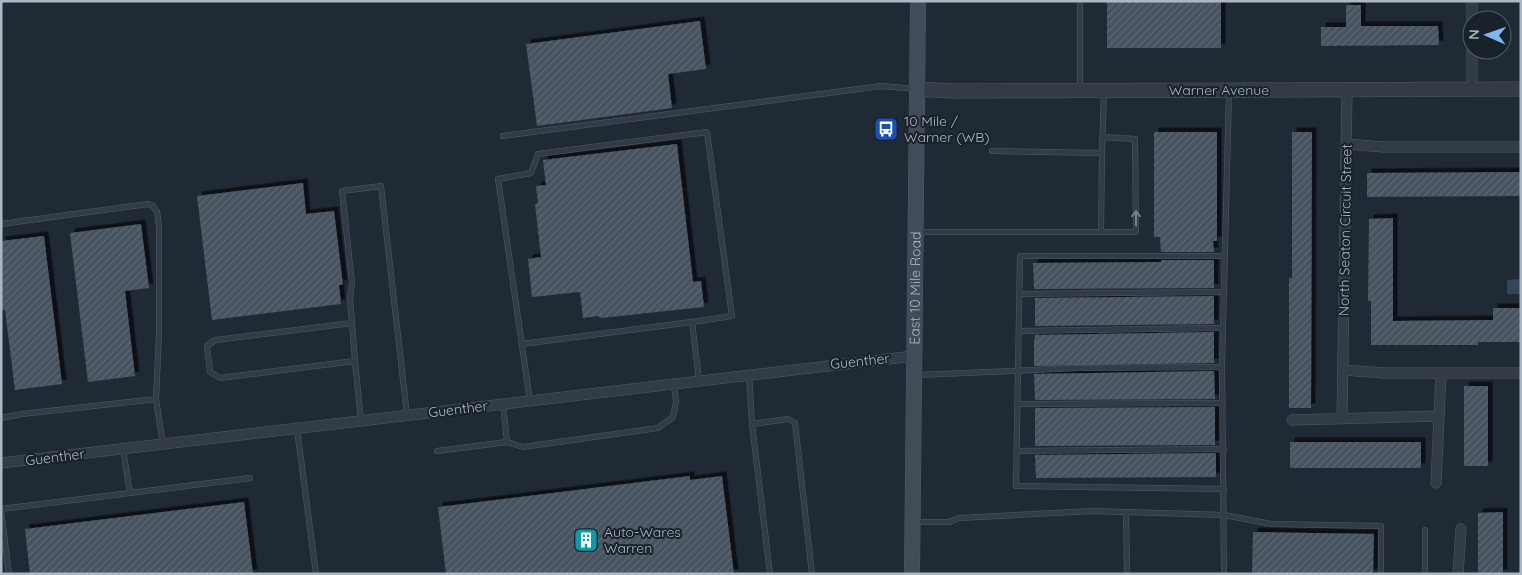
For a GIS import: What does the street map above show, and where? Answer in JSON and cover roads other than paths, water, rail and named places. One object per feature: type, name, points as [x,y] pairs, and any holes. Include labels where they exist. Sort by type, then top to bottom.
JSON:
[{"type":"main road","name":"East 10 Mile Road","points":[[912,574],[918,1]]},
{"type":"street","points":[[1472,60],[1472,90]]},
{"type":"street","name":"Warner Avenue","points":[[916,89],[1521,89]]},
{"type":"street","name":"North Seaton Circuit Street","points":[[1342,419],[1347,90]]},
{"type":"street","points":[[1346,144],[1383,147],[1521,147]]},
{"type":"street","name":"Guenther","points":[[1,463],[914,356]]},
{"type":"street","points":[[1342,370],[1385,374],[1521,373]]},
{"type":"street","points":[[1436,483],[1441,373]]},
{"type":"street","points":[[1292,420],[1439,416]]},
{"type":"street","points":[[1458,574],[1461,529]]},
{"type":"lane","points":[[1080,1],[1080,90]]},
{"type":"lane","points":[[503,136],[881,86],[916,89]]},
{"type":"lane","points":[[1101,232],[1104,90]]},
{"type":"lane","points":[[1224,574],[1222,367],[1229,90]]},
{"type":"lane","points":[[522,344],[732,316],[707,132],[538,154],[531,173],[498,179],[530,400]]},
{"type":"lane","points":[[916,232],[1136,232],[1135,139],[1102,137]]},
{"type":"lane","points":[[992,151],[1102,153]]},
{"type":"lane","points":[[362,421],[350,298],[352,283],[342,190],[381,186],[407,415]]},
{"type":"lane","points":[[1,224],[148,204],[154,206],[160,226],[156,399],[163,445]]},
{"type":"lane","points":[[1224,489],[1016,486],[1020,256],[1225,256]]},
{"type":"lane","points":[[1020,294],[1224,292]]},
{"type":"lane","points":[[692,322],[699,380]]},
{"type":"lane","points":[[352,323],[215,340],[207,346],[210,372],[220,378],[355,361]]},
{"type":"lane","points":[[1020,331],[1223,328]]},
{"type":"lane","points":[[914,376],[1080,368],[1222,367]]},
{"type":"lane","points":[[749,374],[752,424],[770,574]]},
{"type":"lane","points":[[437,450],[507,442],[522,447],[658,428],[673,417],[676,402],[673,383]]},
{"type":"lane","points":[[1,418],[156,399]]},
{"type":"lane","points":[[1018,404],[1223,403]]},
{"type":"lane","points":[[503,404],[507,442]]},
{"type":"lane","points":[[752,424],[788,419],[794,423],[812,574]]},
{"type":"lane","points":[[297,429],[316,574]]},
{"type":"lane","points":[[123,449],[130,493]]},
{"type":"lane","points":[[1017,451],[1224,449]]},
{"type":"lane","points":[[9,574],[1,510],[250,478]]},
{"type":"lane","points":[[913,522],[949,522],[959,518],[1092,510],[1224,516],[1272,524],[1381,526],[1380,574]]},
{"type":"lane","points":[[1126,512],[1127,574]]},
{"type":"lane","points":[[1425,530],[1425,574]]},
{"type":"water","points":[[1521,279],[1521,294],[1507,294],[1507,280]]},
{"type":"place","name":"10 Mile / Warner (WB)","points":[[886,129]]},
{"type":"place","name":"Auto-Wares Warren","points":[[586,540]]}]
